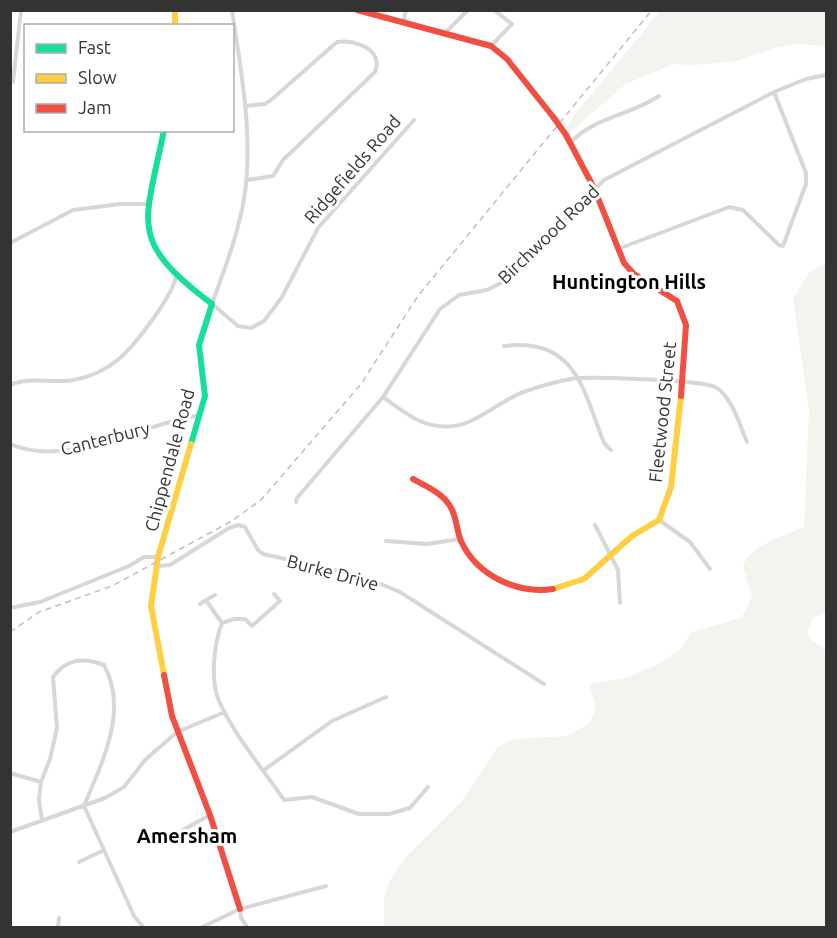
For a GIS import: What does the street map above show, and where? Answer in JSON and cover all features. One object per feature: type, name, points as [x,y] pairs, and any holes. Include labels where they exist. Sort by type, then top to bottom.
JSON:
[{"type":"street","points":[[13,82],[21,10]]},
{"type":"street","name":"Fleetwood Street","points":[[357,10],[491,46],[507,58],[571,142],[594,188],[624,264],[634,274],[677,301],[686,325],[683,382],[671,487],[659,520]]},
{"type":"street","points":[[403,23],[406,10]]},
{"type":"street","points":[[445,33],[468,10]]},
{"type":"street","points":[[491,46],[512,24],[494,10]]},
{"type":"street","name":"Chippendale Road","points":[[234,31],[245,106],[247,180],[237,231],[199,345],[205,388],[158,557],[151,593],[152,620],[177,732],[210,815],[240,909]]},
{"type":"street","points":[[245,106],[265,104],[271,100],[337,42],[366,46],[373,55],[375,72],[283,160],[273,176],[247,180]]},
{"type":"street","name":"Birchwood Road","points":[[296,502],[383,397],[440,309],[459,295],[487,290],[501,283],[594,188],[774,92],[806,79],[826,75]]},
{"type":"street","points":[[618,249],[729,207],[743,210],[778,245],[783,246],[806,184],[806,173],[774,92]]},
{"type":"street","points":[[571,142],[582,131],[613,116],[645,106],[659,96]]},
{"type":"street","name":"Ridgefields Road","points":[[164,132],[150,205],[148,232],[152,244],[176,275],[238,326],[251,327],[264,321],[282,297],[318,228],[414,120]]},
{"type":"street","points":[[10,243],[73,210],[120,204],[150,205]]},
{"type":"street","points":[[10,385],[28,381],[77,380],[113,364],[125,353],[173,288],[176,275]]},
{"type":"street","points":[[504,346],[526,343],[549,351],[569,363],[578,378],[604,443],[611,450]]},
{"type":"street","points":[[383,397],[412,418],[438,426],[457,426],[476,419],[524,392],[578,378],[683,382],[715,387],[725,396],[747,442]]},
{"type":"street","name":"Canterbury","points":[[10,444],[34,450],[74,449],[199,415]]},
{"type":"street","points":[[413,479],[448,500],[454,511],[459,539],[486,574],[504,583],[530,590],[558,589],[584,579],[631,537],[659,520],[690,542],[710,568]]},
{"type":"street","name":"Burke Drive","points":[[157,566],[170,565],[230,528],[238,525],[245,527],[258,550],[263,554],[361,576],[400,591],[544,684]]},
{"type":"street","points":[[595,525],[618,570],[620,603]]},
{"type":"street","points":[[386,540],[427,544],[459,539]]},
{"type":"street","points":[[10,608],[40,602],[129,566],[144,557],[158,557]]},
{"type":"street","points":[[274,594],[280,601],[252,626],[245,619],[234,618],[222,623],[216,636],[218,699],[284,800],[312,797],[359,814],[389,814],[410,808],[423,796],[428,786]]},
{"type":"street","points":[[200,604],[215,595]]},
{"type":"street","points":[[206,600],[222,623]]},
{"type":"street","points":[[42,821],[39,800],[41,782],[50,759],[57,728],[53,677],[61,666],[76,660],[91,660],[104,664],[115,695],[112,725],[106,752],[84,806],[134,916],[144,927]]},
{"type":"street","points":[[264,770],[332,721],[386,697]]},
{"type":"street","points":[[10,832],[84,806],[124,787],[145,760],[177,732],[225,712]]},
{"type":"street","points":[[10,773],[41,782]]},
{"type":"street","points":[[168,842],[183,830],[210,815]]},
{"type":"street","points":[[79,862],[104,850]]},
{"type":"street","points":[[200,927],[240,909],[326,886]]},
{"type":"street","points":[[240,909],[241,918],[248,927]]},
{"type":"street","points":[[58,927],[59,918]]},
{"type":"shaded area","points":[[660,11],[826,11],[826,46],[795,44],[774,48],[738,61],[694,65],[673,64],[626,84],[570,132],[567,127],[572,118]]},
{"type":"shaded area","points":[[826,262],[826,612],[813,618],[807,630],[810,639],[826,650],[826,927],[384,927],[384,900],[389,882],[404,859],[462,801],[498,747],[515,739],[567,736],[588,724],[595,712],[595,702],[589,684],[625,678],[657,665],[679,650],[692,632],[741,618],[752,598],[743,565],[748,557],[762,546],[804,527],[809,411],[793,299],[809,273]]},
{"type":"railway","points":[[10,632],[39,612],[112,586],[230,522],[261,500],[361,384],[418,296],[652,10]]},
{"type":"traffic: fast","points":[[164,132],[148,210],[149,229],[154,246],[166,263],[212,304],[199,345],[205,396],[191,444]]},
{"type":"traffic: slow","points":[[175,10],[175,24]]},
{"type":"traffic: slow","points":[[553,589],[584,579],[632,536],[659,520],[671,487],[681,396]]},
{"type":"traffic: slow","points":[[164,675],[151,606],[158,557],[191,444]]},
{"type":"traffic: jam","points":[[357,10],[491,46],[507,59],[554,118]]},
{"type":"traffic: jam","points":[[554,118],[566,135]]},
{"type":"traffic: jam","points":[[566,135],[594,188],[624,263],[634,274],[677,301],[686,325],[681,396]]},
{"type":"traffic: jam","points":[[413,479],[447,501],[454,514],[461,541],[477,564],[488,573],[499,580],[526,589],[553,589]]},
{"type":"traffic: jam","points":[[164,675],[172,716],[210,815],[240,909]]},
{"type":"district","name":"Huntington Hills","points":[[629,281]]},
{"type":"district","name":"Amersham","points":[[187,835]]}]
